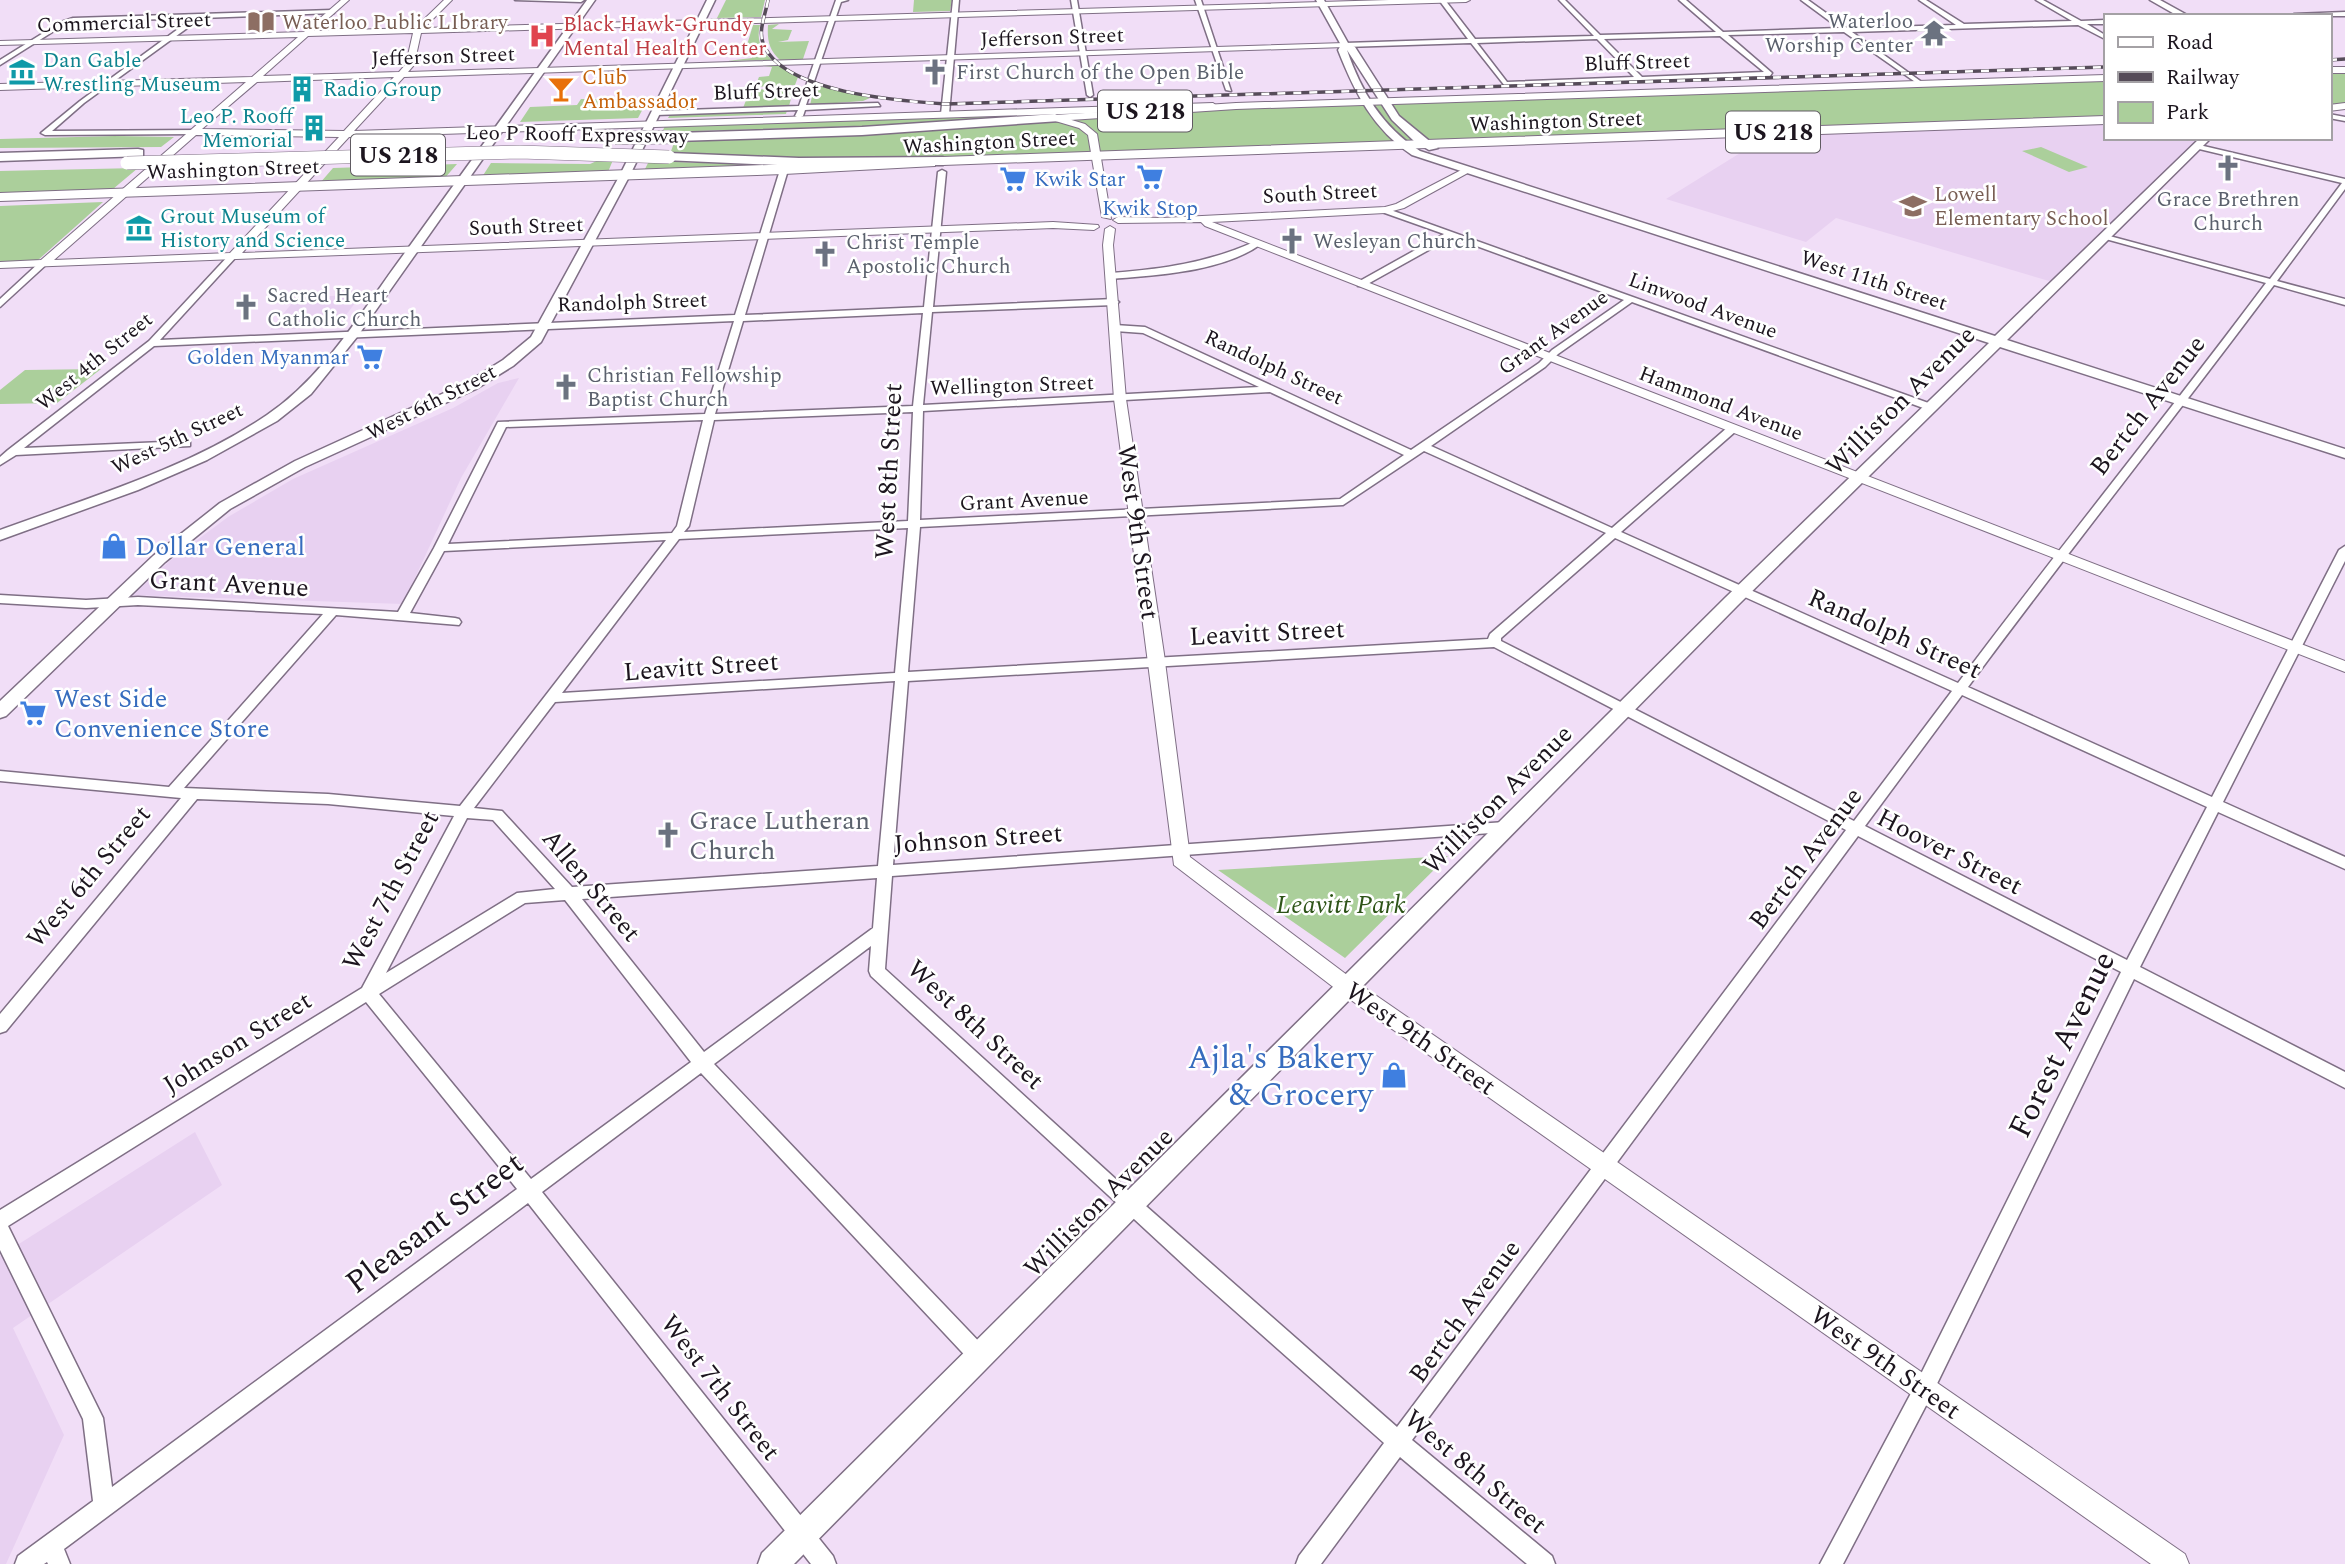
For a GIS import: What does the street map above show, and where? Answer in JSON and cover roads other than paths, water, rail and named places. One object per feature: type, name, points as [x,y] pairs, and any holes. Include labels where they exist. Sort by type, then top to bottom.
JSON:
[{"type":"highway","name":"Leo P Rooff Expressway","points":[[0,167],[132,158],[862,131],[1055,118]]},
{"type":"highway","points":[[0,150],[132,158]]},
{"type":"highway","name":"Leo P Rooff Expressway","points":[[0,157],[132,158],[520,152],[942,167]]},
{"type":"main road","name":"West 5th Street","points":[[0,535],[133,487],[228,444],[272,418],[306,391],[352,334],[591,0]]},
{"type":"main road","name":"West 6th Street","points":[[114,603],[181,539],[225,506],[300,464],[471,386],[523,351],[536,339],[625,175],[711,0]]},
{"type":"main road","points":[[2154,0],[2181,14]]},
{"type":"main road","name":"West 11th Street","points":[[1321,2],[1345,45],[1352,49],[1402,127],[1415,139],[1470,169]]},
{"type":"main road","name":"West 11th Street","points":[[1345,45],[1342,50],[1365,102],[1380,125],[1402,146],[1454,167],[1470,169],[2345,454]]},
{"type":"main road","name":"Washington Street","points":[[1236,106],[2104,78]]},
{"type":"main road","points":[[1314,104],[1343,96],[1357,84]]},
{"type":"main road","name":"US 218","points":[[1055,118],[1236,106]]},
{"type":"main road","name":"Washington Street","points":[[0,197],[942,167],[1095,156],[2104,121]]},
{"type":"main road","name":"Williston Avenue","points":[[773,1564],[1742,591],[2202,142]]},
{"type":"main road","points":[[0,712],[114,603]]},
{"type":"street","points":[[0,304],[345,0]]},
{"type":"street","points":[[418,30],[448,0]]},
{"type":"street","points":[[518,0],[580,0]]},
{"type":"street","points":[[799,119],[839,0],[845,0]]},
{"type":"street","points":[[945,114],[956,0]]},
{"type":"street","points":[[1074,0],[1090,95]]},
{"type":"street","points":[[1442,0],[1473,41]]},
{"type":"street","name":"Commercial Street","points":[[0,43],[955,15],[1200,4],[1466,0]]},
{"type":"street","points":[[1562,0],[1640,79]]},
{"type":"street","points":[[1682,0],[1722,33]]},
{"type":"street","points":[[1804,0],[1921,84]]},
{"type":"street","points":[[1922,0],[1962,26]]},
{"type":"street","points":[[2039,0],[2104,36]]},
{"type":"street","points":[[1200,4],[1229,90]]},
{"type":"street","points":[[0,63],[63,23],[79,19],[332,12]]},
{"type":"street","points":[[107,84],[200,16]]},
{"type":"street","name":"Jefferson Street","points":[[0,87],[2104,22]]},
{"type":"street","name":"West 4th Street","points":[[0,462],[6,452],[152,343],[410,65],[418,30]]},
{"type":"street","name":"Bluff Street","points":[[1473,41],[1505,84],[1770,74],[1722,33]]},
{"type":"street","name":"Washington Street","points":[[107,84],[45,133],[346,134],[653,118],[799,119],[1236,106]]},
{"type":"street","name":"Bluff Street","points":[[653,118],[878,104]]},
{"type":"street","name":"West 9th Street","points":[[1055,118],[1087,129],[1094,138],[1114,302],[1120,399],[1182,861],[1348,987],[2175,1564]]},
{"type":"street","points":[[2202,142],[2345,183]]},
{"type":"street","name":"West 8th Street","points":[[942,167],[918,408],[914,525],[877,971],[1131,1206],[1398,1443],[1544,1564]]},
{"type":"street","name":"South Street","points":[[0,265],[1053,225],[1106,227],[1203,218],[1385,211],[1400,206],[1470,169]]},
{"type":"street","name":"West 7th Street","points":[[783,170],[709,418],[682,526],[463,812],[368,992],[825,1564]]},
{"type":"street","name":"Bertch Avenue","points":[[1307,1564],[2059,556],[2182,402],[2345,183]]},
{"type":"street","name":"Linwood Avenue","points":[[1385,211],[1930,407]]},
{"type":"street","name":"Hammond Avenue","points":[[1203,218],[1209,224],[1257,244],[1549,359],[2345,667]]},
{"type":"street","points":[[1361,284],[1451,234]]},
{"type":"street","points":[[2105,236],[2345,302]]},
{"type":"street","points":[[1111,276],[1183,271],[1227,259],[1257,244]]},
{"type":"street","name":"Grant Avenue","points":[[440,548],[1343,502],[1631,299]]},
{"type":"street","name":"Randolph Street","points":[[152,343],[1114,302]]},
{"type":"street","name":"Randolph Street","points":[[1115,328],[1144,330],[1413,455]]},
{"type":"street","name":"Wellington Street","points":[[440,548],[502,424],[709,418],[1120,399],[1271,389]]},
{"type":"street","points":[[1496,643],[1494,636],[1732,429]]},
{"type":"street","points":[[6,452],[186,444]]},
{"type":"street","name":"Randolph Street","points":[[1424,447],[2345,863]]},
{"type":"street","points":[[402,616],[440,548]]},
{"type":"street","name":"Forest Avenue","points":[[1831,1564],[1924,1389],[2130,971],[2345,550]]},
{"type":"street","name":"Grant Avenue","points":[[0,599],[86,604],[219,604],[455,622]]},
{"type":"street","name":"West 6th Street","points":[[172,792],[332,611]]},
{"type":"street","name":"Leavitt Street","points":[[550,698],[1157,660],[1496,643]]},
{"type":"street","name":"Hoover Street","points":[[1496,643],[2345,1080]]},
{"type":"street","name":"Allen Street","points":[[0,776],[193,794],[328,799],[497,815],[569,894],[702,1063],[981,1358]]},
{"type":"street","name":"West 6th Street","points":[[0,1026],[193,794]]},
{"type":"street","name":"Johnson Street","points":[[0,1220],[522,897],[1505,827]]},
{"type":"street","name":"Pleasant Street","points":[[26,1564],[55,1555],[104,1506],[880,930]]},
{"type":"street","points":[[0,1230],[93,1419],[104,1506]]},
{"type":"railway","points":[[768,0],[762,27],[763,43],[774,60],[793,73],[817,83],[873,97],[946,104],[2104,67]]},
{"type":"railway","points":[[2331,60],[2345,59]]},
{"type":"place","name":"Waterloo Public LIbrary","points":[[261,22]]},
{"type":"place","name":"Waterloo Worship Center","points":[[1934,33]]},
{"type":"place","name":"Black Hawk-Grundy Mental Health Center","points":[[542,36]]},
{"type":"place","name":"Dan Gable Wrestling Museum","points":[[22,72]]},
{"type":"place","name":"First Church of the Open Bible","points":[[935,72]]},
{"type":"place","name":"Radio Group","points":[[302,89]]},
{"type":"place","name":"Club Ambassador","points":[[561,89]]},
{"type":"place","name":"Leo P. Rooff Memorial","points":[[314,128]]},
{"type":"place","name":"Grace Brethren Church","points":[[2228,168]]},
{"type":"place","name":"Kwik Stop","points":[[1150,177]]},
{"type":"place","name":"Kwik Star","points":[[1013,179]]},
{"type":"place","name":"Lowell Elementary School","points":[[1913,206]]},
{"type":"place","name":"Grout Museum of History and Science","points":[[139,228]]},
{"type":"place","name":"Wesleyan Church","points":[[1292,241]]},
{"type":"place","name":"Christ Temple Apostolic Church","points":[[825,254]]},
{"type":"place","name":"Sacred Heart Catholic Church","points":[[246,307]]},
{"type":"place","name":"Golden Myanmar","points":[[370,357]]},
{"type":"place","name":"Christian Fellowship Baptist Church","points":[[566,387]]},
{"type":"place","name":"Dollar General","points":[[114,546]]},
{"type":"place","name":"West Side Convenience Store","points":[[33,713]]},
{"type":"place","name":"Grace Lutheran Church","points":[[668,835]]},
{"type":"place","name":"Ajla's Bakery & Grocery","points":[[1394,1075]]},
{"type":"park label","name":"Leavitt Park","points":[[1341,904]]}]
